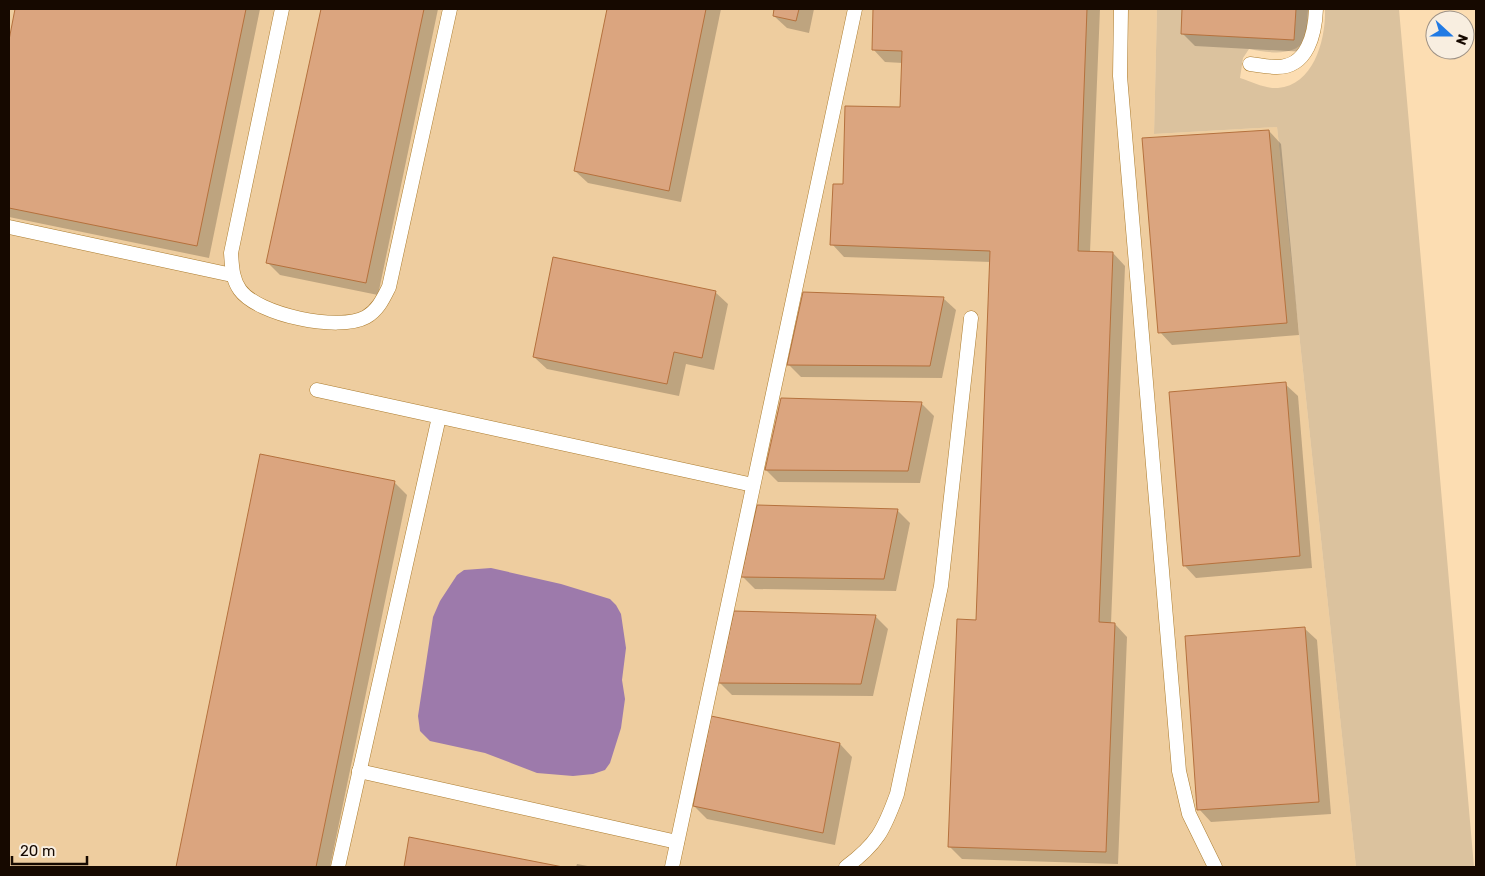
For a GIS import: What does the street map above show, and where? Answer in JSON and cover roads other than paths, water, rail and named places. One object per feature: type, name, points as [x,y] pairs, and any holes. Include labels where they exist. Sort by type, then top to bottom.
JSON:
[{"type":"lane","points":[[282,9],[231,253],[232,275],[240,290],[254,302],[272,310],[324,323],[346,323],[365,318],[379,307],[389,288],[450,9]]},
{"type":"lane","points":[[672,867],[855,9]]},
{"type":"lane","points":[[1121,9],[1120,76],[1180,771],[1189,814],[1215,867]]},
{"type":"lane","points":[[1250,64],[1278,67],[1290,65],[1302,57],[1310,45],[1316,24],[1316,9]]},
{"type":"lane","points":[[9,227],[232,275]]},
{"type":"lane","points":[[846,867],[866,852],[885,827],[897,794],[941,586],[971,318]]},
{"type":"lane","points":[[317,390],[753,485]]},
{"type":"lane","points":[[338,867],[438,416]]},
{"type":"lane","points":[[359,771],[677,842]]}]
